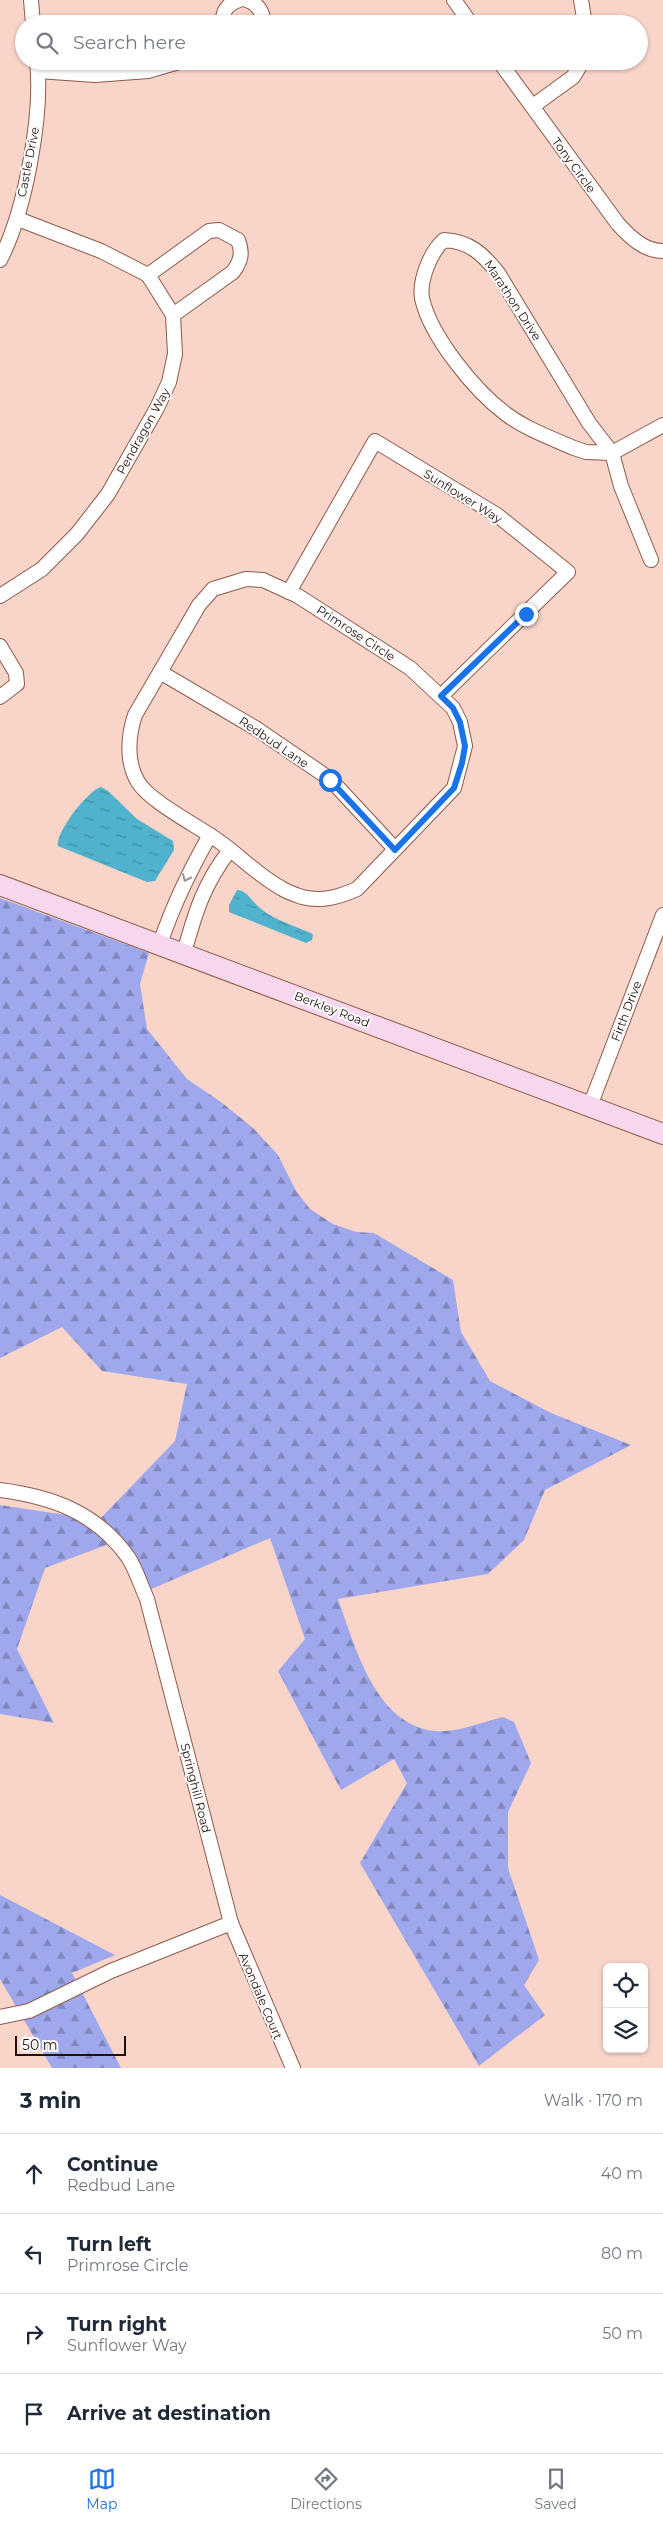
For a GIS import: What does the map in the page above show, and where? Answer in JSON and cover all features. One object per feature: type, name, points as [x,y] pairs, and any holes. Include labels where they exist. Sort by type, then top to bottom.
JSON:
[{"type":"street","points":[[31,0],[32,15]]},
{"type":"street","points":[[224,15],[227,6],[239,0]]},
{"type":"street","points":[[246,0],[255,4],[261,15]]},
{"type":"street","points":[[454,0],[465,15]]},
{"type":"street","points":[[581,0],[584,15]]},
{"type":"street","name":"Castle Drive","points":[[0,260],[18,219],[36,124],[38,70]]},
{"type":"street","points":[[63,70],[95,75],[151,70]]},
{"type":"street","name":"Tony Circle","points":[[506,70],[533,106],[568,159],[630,238],[644,246],[663,251]]},
{"type":"street","points":[[533,106],[573,77],[578,70]]},
{"type":"street","points":[[18,219],[101,251],[148,275],[209,231],[219,230],[238,240],[242,250],[233,272],[173,315]]},
{"type":"street","name":"Marathon Drive","points":[[612,453],[586,452],[539,433],[506,414],[475,386],[452,357],[426,312],[421,295],[428,260],[437,245],[444,240],[455,240],[469,244],[487,258],[498,273],[589,424],[612,453],[621,486],[651,560]]},
{"type":"street","name":"Pendragon Way","points":[[0,596],[42,569],[76,534],[108,494],[169,382],[175,354],[173,315],[148,275]]},
{"type":"street","points":[[612,453],[663,425]]},
{"type":"street","name":"Sunflower Way","points":[[290,592],[375,441],[497,515],[568,572],[441,696]]},
{"type":"street","name":"Primrose Circle","points":[[246,579],[263,580],[290,592],[410,668],[453,708],[460,722],[465,746],[454,788],[357,889],[341,896],[324,899],[301,897],[282,889],[210,835],[149,794],[138,782],[132,767],[129,746],[130,730],[135,715],[160,672],[199,605],[213,589],[246,579]]},
{"type":"street","points":[[0,646],[16,673],[17,684],[0,697]]},
{"type":"street","name":"Redbud Lane","points":[[160,672],[258,729],[330,780],[395,850]]},
{"type":"street","points":[[160,944],[171,912],[190,869],[210,835]]},
{"type":"street","points":[[184,953],[199,901],[213,871],[230,850]]},
{"type":"street","name":"Berkley Road","points":[[0,884],[663,1134]]},
{"type":"street","name":"Firth Drive","points":[[590,1106],[663,916]]},
{"type":"street","name":"Springhill Road","points":[[0,1490],[38,1496],[64,1504],[83,1514],[109,1536],[129,1558],[147,1599],[231,1923]]},
{"type":"street","points":[[0,2017],[29,2011],[111,1972],[231,1923]]},
{"type":"street","name":"Avondale Court","points":[[231,1923],[293,2068]]},
{"type":"green space","points":[[0,898],[149,953],[140,984],[147,1029],[187,1079],[221,1102],[253,1128],[278,1155],[296,1191],[310,1209],[333,1224],[356,1232],[374,1233],[453,1280],[461,1332],[490,1381],[551,1413],[631,1445],[545,1490],[524,1540],[488,1574],[338,1599],[360,1660],[370,1680],[382,1699],[397,1714],[414,1726],[435,1731],[461,1729],[503,1717],[514,1722],[531,1763],[508,1812],[508,1868],[539,1960],[524,1985],[545,2015],[479,2066],[360,1863],[407,1783],[394,1759],[341,1790],[278,1671],[305,1639],[270,1538],[149,1590],[114,1542],[45,1568],[17,1649],[54,1723],[0,1714],[0,1505],[99,1520],[175,1441],[187,1384],[102,1371],[62,1327],[0,1358]]},
{"type":"green space","points":[[0,1895],[115,1955],[72,1973],[121,2068],[52,2068],[0,1979]]},
{"type":"water","points":[[101,787],[108,791],[137,819],[173,841],[174,850],[155,881],[147,882],[58,846],[58,840],[67,822],[88,796]]},
{"type":"water","points":[[237,890],[244,892],[261,909],[272,916],[311,933],[313,935],[312,940],[306,943],[229,912],[229,905]]},
{"type":"route","points":[[330,780],[395,850],[454,788],[462,763],[465,746],[460,722],[453,708],[441,696],[526,614]]}]
